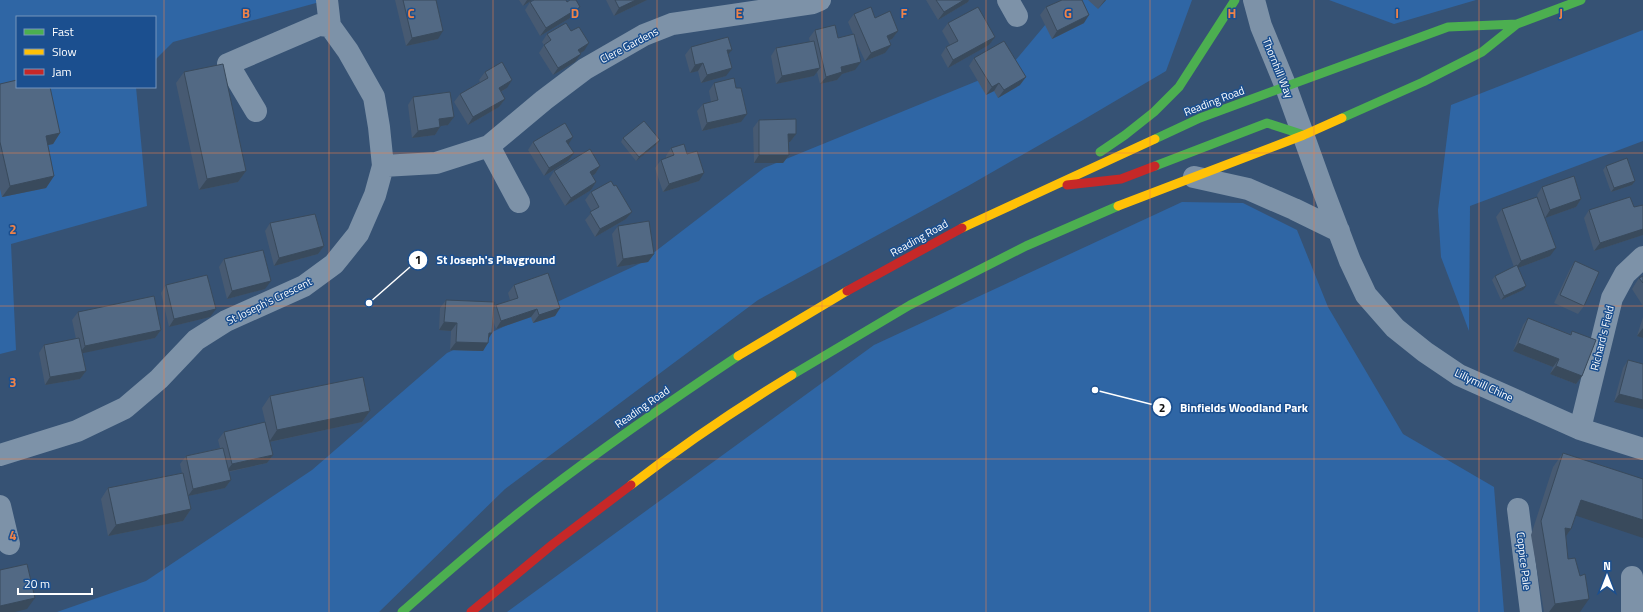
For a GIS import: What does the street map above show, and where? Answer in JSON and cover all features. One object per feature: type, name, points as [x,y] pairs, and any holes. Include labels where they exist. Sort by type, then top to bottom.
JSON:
[{"type":"highway","points":[[1046,188],[1125,135],[1171,96],[1179,87],[1235,0]]},
{"type":"highway","name":"Reading Road","points":[[402,612],[457,564],[543,494],[625,434],[748,350],[836,297],[972,222],[1200,118],[1286,86],[1448,27],[1517,24],[1581,0]]},
{"type":"highway","name":"Reading Road","points":[[471,612],[502,584],[681,447],[744,404],[910,305],[1026,246],[1106,210],[1304,135],[1444,73],[1482,52],[1517,24]]},
{"type":"highway","points":[[1046,188],[1121,179],[1266,123],[1304,135]]},
{"type":"street","name":"St Joseph's Crescent","points":[[0,455],[77,431],[125,408],[159,379],[196,340],[226,321],[304,286],[334,264],[358,234],[374,194],[383,166],[374,97],[348,51],[330,26],[327,0]]},
{"type":"street","name":"Clere Gardens","points":[[383,166],[436,163],[489,146],[544,100],[585,69],[644,35],[672,24],[814,3],[820,0]]},
{"type":"street","name":"Thornhill Way","points":[[1254,0],[1261,26],[1286,86],[1304,135]]},
{"type":"street","points":[[256,112],[228,64],[319,25],[330,26]]},
{"type":"street","name":"Lillymill Chine","points":[[1304,135],[1350,261],[1366,295],[1395,328],[1425,352],[1459,375],[1580,429],[1643,449]]},
{"type":"street","points":[[489,146],[520,202]]},
{"type":"street","points":[[1194,177],[1248,189],[1339,231]]},
{"type":"street","name":"Richard's Field","points":[[1580,429],[1612,298],[1625,274],[1643,257]]},
{"type":"street","points":[[0,506],[9,544]]},
{"type":"street","name":"Coppice Pale","points":[[1518,509],[1531,612]]},
{"type":"street","points":[[1632,578],[1632,612]]},
{"type":"shaded area","points":[[0,0],[327,0],[173,42],[156,59],[156,16],[16,16],[16,88],[136,88],[147,206],[11,244],[16,350],[0,354]]},
{"type":"shaded area","points":[[1066,0],[1192,0],[1166,71],[968,186],[758,300],[505,489],[379,612],[57,612],[146,581],[312,470],[447,353],[639,264],[764,168],[1009,68]]},
{"type":"shaded area","points":[[1329,0],[1476,0],[1394,24]]},
{"type":"shaded area","points":[[1643,30],[1643,141],[1470,206],[1469,331],[1441,257],[1438,210],[1451,105]]},
{"type":"shaded area","points":[[1182,202],[1243,203],[1297,230],[1328,307],[1403,434],[1494,487],[1504,612],[507,612],[874,345]]},
{"type":"building","points":[[403,0],[436,0],[443,31],[412,38]]},
{"type":"building","points":[[534,0],[566,0],[567,2],[570,0],[576,0],[580,7],[546,28],[530,2]]},
{"type":"building","points":[[615,0],[636,0],[619,8]]},
{"type":"building","points":[[936,0],[964,0],[944,12]]},
{"type":"building","points":[[1062,0],[1082,0],[1089,15],[1057,31],[1046,7]]},
{"type":"building","points":[[871,7],[875,18],[890,11],[898,31],[887,36],[891,45],[871,53],[854,14]]},
{"type":"building","points":[[978,7],[995,37],[953,60],[946,47],[958,41],[948,23]]},
{"type":"building","points":[[566,23],[571,31],[579,27],[589,43],[578,50],[581,54],[558,68],[544,45],[551,40],[547,34]]},
{"type":"building","points":[[835,25],[838,38],[854,34],[861,62],[841,67],[842,72],[826,77],[815,30]]},
{"type":"building","points":[[728,37],[732,50],[727,50],[732,68],[707,75],[703,63],[695,65],[691,47]]},
{"type":"building","points":[[814,41],[820,68],[782,76],[776,48]]},
{"type":"building","points":[[1004,41],[1026,77],[1004,90],[999,83],[992,87],[974,58]]},
{"type":"building","points":[[502,62],[512,80],[499,88],[505,99],[473,117],[460,94],[488,78],[485,72]]},
{"type":"building","points":[[223,64],[246,171],[207,179],[184,72]]},
{"type":"building","points":[[734,78],[736,88],[741,88],[747,114],[707,123],[703,104],[718,100],[714,83]]},
{"type":"building","points":[[16,80],[16,88],[50,88],[60,133],[46,136],[54,176],[10,186],[0,142],[0,84]]},
{"type":"building","points":[[450,92],[454,117],[439,119],[440,127],[418,131],[413,97]]},
{"type":"building","points":[[796,119],[796,134],[788,134],[789,155],[759,155],[759,120]]},
{"type":"building","points":[[644,121],[660,140],[639,157],[623,138]]},
{"type":"building","points":[[565,123],[573,137],[566,141],[574,153],[549,168],[533,142]]},
{"type":"building","points":[[684,144],[687,154],[697,151],[704,173],[669,184],[661,160],[674,155],[671,148]]},
{"type":"building","points":[[590,149],[600,166],[590,172],[596,182],[571,198],[554,171]]},
{"type":"building","points":[[1627,158],[1635,181],[1614,188],[1606,166]]},
{"type":"building","points":[[1574,176],[1581,199],[1550,210],[1542,187]]},
{"type":"building","points":[[611,181],[614,186],[616,185],[632,212],[600,229],[590,212],[599,207],[591,192]]},
{"type":"building","points":[[1537,197],[1556,248],[1521,261],[1502,209]]},
{"type":"building","points":[[1630,197],[1634,207],[1643,205],[1643,229],[1600,243],[1589,210]]},
{"type":"building","points":[[315,214],[324,246],[279,258],[270,223]]},
{"type":"building","points":[[649,221],[654,254],[623,259],[618,226]]},
{"type":"building","points":[[263,250],[271,281],[232,291],[224,259]]},
{"type":"building","points":[[1575,261],[1599,272],[1584,306],[1560,295]]},
{"type":"building","points":[[1517,265],[1526,286],[1504,296],[1495,276]]},
{"type":"building","points":[[548,273],[560,308],[539,315],[537,309],[501,321],[496,305],[518,298],[514,285]]},
{"type":"building","points":[[207,275],[216,309],[174,319],[166,285]]},
{"type":"building","points":[[1643,276],[1643,283],[1639,278]]},
{"type":"building","points":[[154,296],[161,330],[85,346],[78,312]]},
{"type":"building","points":[[446,300],[494,302],[492,333],[489,333],[488,343],[456,342],[457,323],[444,322]]},
{"type":"building","points":[[1528,318],[1571,335],[1572,331],[1596,340],[1582,376],[1556,366],[1559,359],[1518,343]]},
{"type":"building","points":[[79,338],[86,371],[50,377],[44,345]]},
{"type":"building","points":[[1628,360],[1643,364],[1643,400],[1619,394]]},
{"type":"building","points":[[363,377],[370,411],[277,430],[270,396]]},
{"type":"building","points":[[265,422],[273,455],[232,464],[224,432]]},
{"type":"building","points":[[223,448],[231,480],[193,489],[186,456]]},
{"type":"building","points":[[1563,453],[1643,479],[1643,520],[1581,500],[1571,529],[1565,528],[1568,559],[1575,558],[1580,576],[1585,574],[1589,599],[1555,604],[1541,521]]},
{"type":"building","points":[[183,473],[191,509],[116,525],[108,488]]},
{"type":"building","points":[[27,564],[35,598],[0,606],[0,570]]},
{"type":"traffic: fast","points":[[1100,152],[1125,135],[1154,112],[1179,87],[1235,0]]},
{"type":"traffic: fast","points":[[1342,118],[1423,82],[1482,52],[1517,24],[1581,0]]},
{"type":"traffic: fast","points":[[1155,139],[1200,118],[1448,27],[1517,24]]},
{"type":"traffic: fast","points":[[1155,166],[1267,123],[1304,135]]},
{"type":"traffic: fast","points":[[792,375],[910,305],[1026,246],[1118,206]]},
{"type":"traffic: fast","points":[[402,612],[490,536],[544,493],[640,423],[738,356]]},
{"type":"traffic: slow","points":[[1118,206],[1304,135],[1342,118]]},
{"type":"traffic: slow","points":[[962,228],[1155,139]]},
{"type":"traffic: slow","points":[[738,356],[847,291]]},
{"type":"traffic: slow","points":[[631,485],[710,428],[792,375]]},
{"type":"traffic: jam","points":[[1067,185],[1121,179],[1155,166]]},
{"type":"traffic: jam","points":[[847,291],[962,228]]},
{"type":"traffic: jam","points":[[471,612],[553,544],[631,485]]},
{"type":"place","name":"St Joseph's Playground","points":[[369,303]]},
{"type":"place","name":"Binfields Woodland Park","points":[[1095,390]]}]
